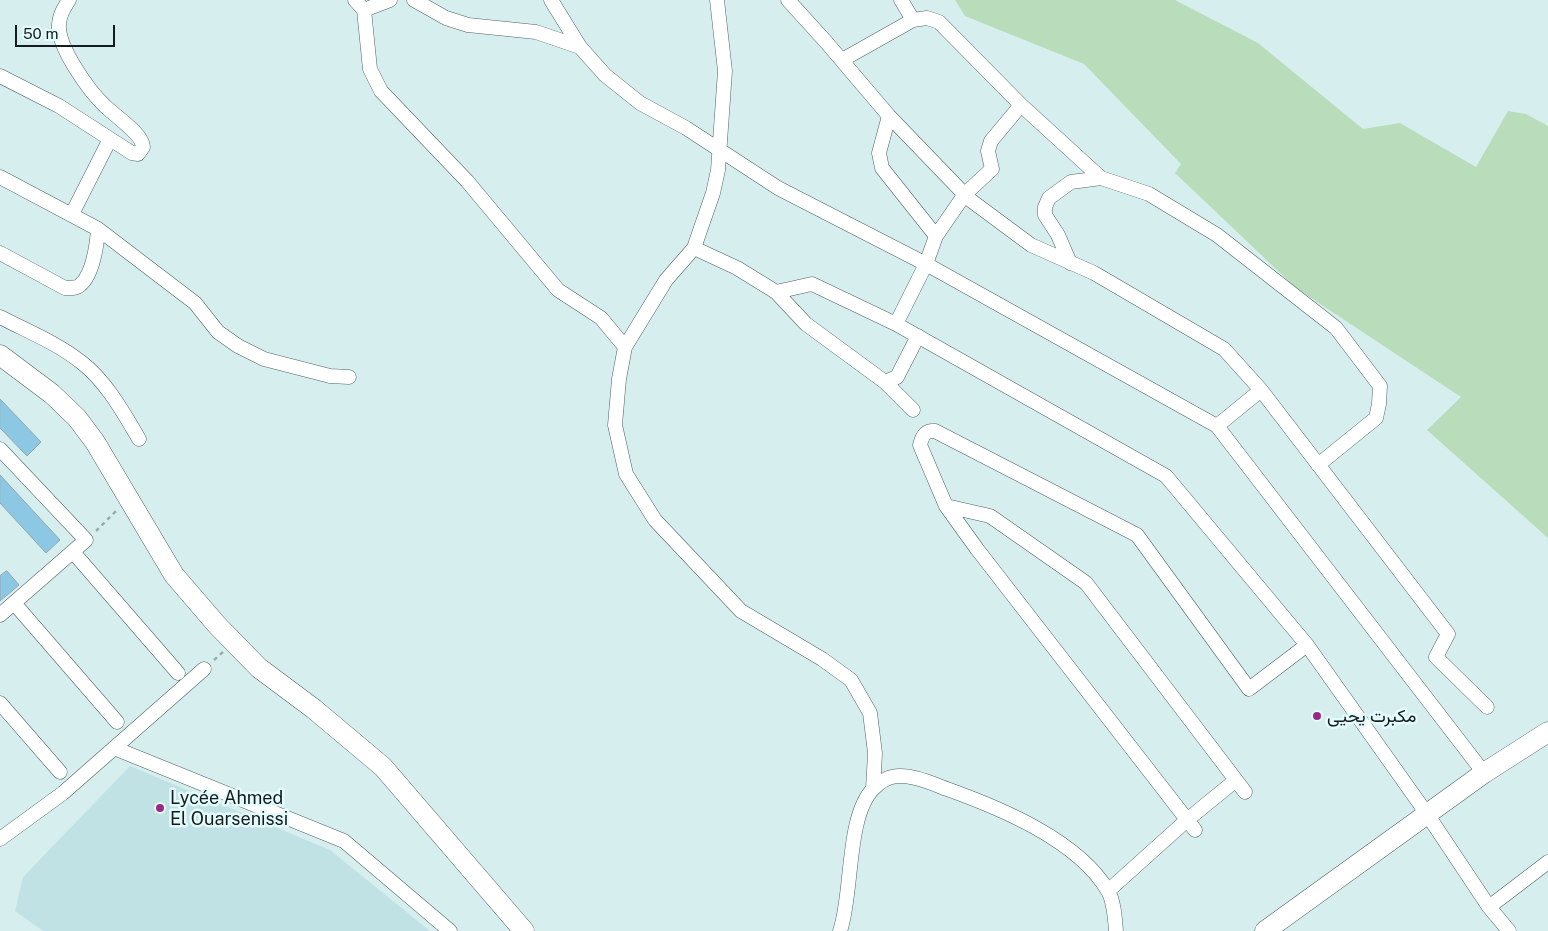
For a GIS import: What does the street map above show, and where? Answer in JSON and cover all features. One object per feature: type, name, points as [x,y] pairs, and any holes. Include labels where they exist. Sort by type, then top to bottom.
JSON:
[{"type":"main road","points":[[0,355],[52,394],[77,418],[95,442],[174,575],[235,643],[259,668],[314,709],[383,767],[524,931]]},
{"type":"main road","points":[[1265,931],[1484,773],[1548,732]]},
{"type":"street","points":[[0,76],[59,106],[132,153],[138,154],[143,148],[139,136],[93,94],[63,46],[58,28],[61,12],[69,0]]},
{"type":"street","points":[[390,0],[360,5],[370,69],[381,91],[467,181],[558,290],[601,318],[625,347]]},
{"type":"street","points":[[414,0],[446,18],[468,25],[536,32],[580,47]]},
{"type":"street","points":[[551,0],[580,47],[605,75],[640,103],[719,149],[778,188],[926,264],[1217,426],[1484,773]]},
{"type":"street","points":[[717,0],[725,70],[718,170],[713,193],[694,248],[666,280],[625,347],[619,379],[615,425],[626,474],[655,520],[741,611],[822,659],[851,680],[870,713],[875,753],[873,789]]},
{"type":"street","points":[[788,0],[889,116],[965,194],[1031,245],[1102,277],[1224,350],[1261,390],[1448,634],[1436,657],[1439,662],[1487,707]]},
{"type":"street","points":[[900,0],[913,20]]},
{"type":"street","points":[[842,60],[913,20],[927,18],[939,22],[1021,105],[1102,178],[1149,194],[1217,235],[1336,328],[1380,386],[1379,404],[1376,418],[1318,465]]},
{"type":"street","points":[[896,324],[926,264],[936,236],[965,194],[992,169],[988,151],[992,141],[1021,105]]},
{"type":"street","points":[[889,116],[880,153],[882,168],[936,236]]},
{"type":"street","points":[[72,214],[110,139]]},
{"type":"street","points":[[0,178],[98,229],[195,303],[218,332],[238,346],[280,363],[330,376],[349,377]]},
{"type":"street","points":[[1070,263],[1058,234],[1044,215],[1045,207],[1049,198],[1071,182],[1102,178]]},
{"type":"street","points":[[0,253],[65,288],[74,288],[81,285],[88,274],[97,248],[98,229]]},
{"type":"street","points":[[694,248],[737,268],[776,292],[806,324],[885,382],[913,410]]},
{"type":"street","points":[[776,292],[812,284],[896,324],[1166,476],[1307,645],[1427,814],[1488,907],[1509,931]]},
{"type":"street","points":[[0,317],[52,343],[82,362],[99,379],[139,439]]},
{"type":"street","points":[[885,382],[897,377],[918,336]]},
{"type":"street","points":[[1217,426],[1261,390]]},
{"type":"street","points":[[1191,825],[977,549],[946,506],[920,445],[925,434],[930,430],[935,431],[1137,535],[1249,688],[1307,645]]},
{"type":"street","points":[[0,449],[86,540],[0,615]]},
{"type":"street","points":[[946,506],[990,516],[1086,583],[1245,792]]},
{"type":"street","points":[[73,552],[178,673]]},
{"type":"street","points":[[14,602],[117,722]]},
{"type":"street","points":[[0,839],[63,794],[204,669]]},
{"type":"street","points":[[0,703],[60,772]]},
{"type":"street","points":[[114,748],[344,841],[450,931]]},
{"type":"street","points":[[840,931],[854,841],[865,800],[873,789],[884,780],[903,776],[927,782],[982,802],[1018,818],[1056,841],[1087,865],[1108,891],[1116,931]]},
{"type":"street","points":[[1108,891],[1191,825],[1236,780]]},
{"type":"street","points":[[1488,907],[1548,862]]},
{"type":"path","points":[[86,540],[128,498]]},
{"type":"path","points":[[204,669],[235,643]]},
{"type":"shaded area","name":"Lycée Ahmed El Ouarsenissi","points":[[130,766],[330,850],[430,931],[43,931],[15,911],[23,877]]},
{"type":"green space","points":[[955,0],[1175,0],[1258,43],[1363,129],[1400,123],[1476,167],[1508,111],[1526,114],[1548,126],[1548,538],[1427,430],[1461,397],[1296,288],[1175,173],[1181,164],[1084,64],[965,16]]},
{"type":"building","points":[[0,399],[41,442],[27,456],[0,428]]},
{"type":"building","points":[[0,475],[60,540],[46,553],[0,503]]},
{"type":"building","points":[[7,571],[19,585],[0,601],[0,576]]},
{"type":"place","name":"مكبرت يحيى","points":[[1317,716]]},
{"type":"place","name":"Lycée Ahmed El Ouarsenissi","points":[[160,808]]}]
